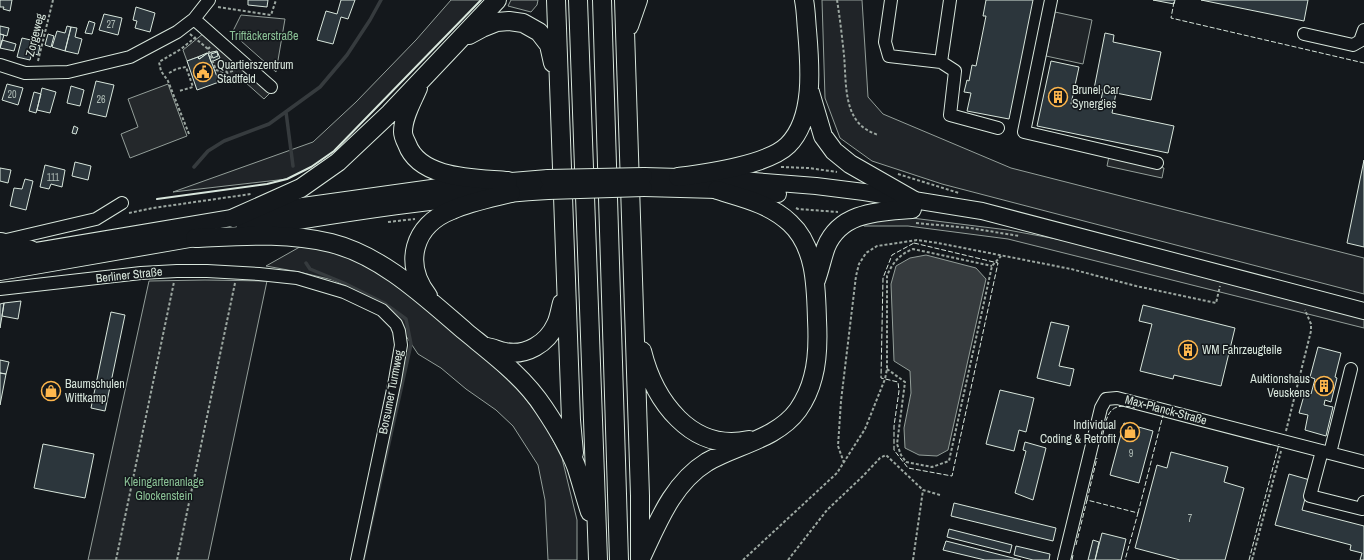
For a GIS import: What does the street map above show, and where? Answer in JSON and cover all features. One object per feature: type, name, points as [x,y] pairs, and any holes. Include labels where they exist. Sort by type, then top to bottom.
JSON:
[{"type":"highway","points":[[234,218],[301,188],[338,162],[365,137],[497,0]]},
{"type":"highway","points":[[556,0],[571,420],[575,464]]},
{"type":"highway","points":[[578,0],[598,560]]},
{"type":"highway","points":[[602,0],[619,560]]},
{"type":"highway","points":[[624,0],[635,320],[640,496],[640,560]]},
{"type":"highway","points":[[625,36],[638,0]]},
{"type":"highway","points":[[678,177],[715,172],[745,165],[771,156],[788,145],[802,124],[809,89],[809,52],[804,0]]},
{"type":"highway","points":[[459,40],[497,22],[523,22],[539,32],[549,45],[559,90]]},
{"type":"highway","points":[[421,79],[405,120],[403,134],[408,149],[416,159],[437,171],[458,177],[510,187]]},
{"type":"highway","points":[[809,89],[823,136],[834,151],[913,210]]},
{"type":"highway","points":[[436,307],[420,286],[415,272],[414,257],[417,243],[425,229],[437,218],[450,210],[510,187]]},
{"type":"highway","points":[[640,560],[661,515],[676,491],[690,475],[707,462],[774,432],[788,422],[808,394],[814,376],[818,340],[816,281],[810,256],[803,239],[791,224],[772,209],[748,199],[716,190]]},
{"type":"highway","points":[[816,281],[826,247],[834,233],[848,221],[866,213],[913,210]]},
{"type":"highway","points":[[196,238],[252,236],[300,237],[332,244],[364,256],[391,272],[506,365],[527,386],[543,406],[558,430],[575,464],[597,541]]},
{"type":"highway","points":[[483,346],[506,352],[522,352],[535,348],[547,338],[556,324],[566,289]]},
{"type":"highway","points":[[635,320],[645,364],[654,386],[661,400],[680,421],[692,430],[718,440],[738,442],[761,438]]},
{"type":"main road","points":[[0,272],[37,258],[234,218],[371,196],[439,187],[510,187],[644,182],[678,177],[801,185],[864,192],[913,210]]},
{"type":"main road","points":[[644,182],[716,190],[815,197],[1060,232],[1364,311]]},
{"type":"main road","points":[[0,257],[37,258],[196,238],[441,200],[510,187]]},
{"type":"main road","points":[[0,241],[37,258]]},
{"type":"street","points":[[891,0],[885,42],[889,56],[941,62],[955,70],[950,116],[998,128]]},
{"type":"street","points":[[941,62],[950,0]]},
{"type":"street","points":[[1051,0],[1024,132],[1157,164]]},
{"type":"street","points":[[0,65],[25,73],[34,74],[68,72],[130,57],[184,28],[194,19],[207,3]]},
{"type":"street","points":[[194,19],[271,87]]},
{"type":"street","points":[[1304,34],[1353,45],[1360,40],[1364,30]]},
{"type":"street","points":[[0,241],[96,219],[122,203]]},
{"type":"street","points":[[0,280],[37,258]]},
{"type":"street","name":"Berliner Straße","points":[[0,289],[141,273],[177,271],[259,274]]},
{"type":"street","name":"Borsumer Turmweg","points":[[259,274],[297,278],[344,292],[382,310],[396,324],[399,331],[401,345],[395,380],[357,560]]},
{"type":"street","points":[[1351,369],[1326,452],[1310,496],[1362,509],[1364,502]]},
{"type":"street","name":"Max-Planck-Straße","points":[[1064,560],[1101,408],[1106,399],[1117,398],[1364,462]]},
{"type":"path","name":"Zorgeweg","points":[[34,74],[53,0]]},
{"type":"path","points":[[207,3],[271,15],[276,0]]},
{"type":"path","points":[[837,0],[850,108],[854,117],[861,125],[878,135]]},
{"type":"path","points":[[184,28],[208,49]]},
{"type":"path","points":[[189,134],[183,123],[168,81],[161,71],[159,62],[181,49],[205,29]]},
{"type":"path","points":[[168,73],[176,69],[186,67],[193,86],[179,91]]},
{"type":"path","points":[[793,206],[798,210],[841,212]]},
{"type":"path","points":[[913,210],[970,228],[1024,236]]},
{"type":"path","points":[[844,463],[838,446],[841,401],[856,276],[859,264],[866,253],[877,246],[917,240],[1071,269],[1136,286],[1216,303],[1223,275]]},
{"type":"path","points":[[743,560],[837,473],[865,429],[885,379],[887,369],[887,276],[890,266],[898,258],[913,249],[992,266]]},
{"type":"path","points":[[887,369],[905,382],[897,444],[901,455],[906,462],[932,467],[949,461],[992,266],[1001,255]]},
{"type":"path","points":[[116,560],[177,271]]},
{"type":"path","points":[[177,560],[237,273]]},
{"type":"path","points":[[788,560],[827,510],[880,458],[886,455],[923,490],[940,495]]},
{"type":"path","points":[[913,560],[912,557],[923,490]]},
{"type":"green space","points":[[451,0],[481,0],[334,151],[311,167],[287,179],[173,192],[313,142],[356,102],[416,40]]},
{"type":"green space","points":[[511,0],[538,0],[537,5],[531,12],[508,6]]},
{"type":"green space","points":[[822,0],[862,0],[868,97],[883,114],[1011,168],[1364,258],[1364,294],[942,184],[872,161],[840,138],[825,98]]},
{"type":"green space","points":[[1055,12],[1092,20],[1083,64],[1046,56]]},
{"type":"green space","name":"Triftäckerstraße","points":[[241,15],[285,19],[276,72],[232,33]]},
{"type":"green space","points":[[896,216],[1008,230],[1078,243],[1364,317],[1364,328],[1008,239],[908,226],[864,226],[860,221]]},
{"type":"green space","points":[[305,244],[362,262],[412,296],[481,354],[521,393],[544,423],[562,458],[577,520],[577,560],[548,560],[545,500],[538,465],[513,426],[496,410],[466,389],[441,368],[418,354],[384,303],[333,280],[266,266]]},
{"type":"green space","name":"Kleingartenanlage Glockenstein","points":[[149,281],[267,281],[208,560],[88,560]]},
{"type":"shaded area","points":[[204,33],[249,75],[245,79],[235,83],[219,82],[211,62],[219,58],[217,51],[187,61],[183,50]]},
{"type":"shaded area","points":[[251,76],[270,93],[264,99],[245,82]]},
{"type":"shaded area","points":[[168,84],[187,136],[130,158],[121,134],[138,127],[128,99]]},
{"type":"shaded area","points":[[1109,156],[1164,168],[1162,178],[1107,166]]},
{"type":"shaded area","points":[[926,255],[976,268],[986,279],[948,450],[937,456],[919,455],[905,448],[904,428],[911,393],[910,371],[894,361],[891,284],[896,266],[910,258]]},
{"type":"building","points":[[0,0],[12,0],[10,11],[3,9],[4,7],[0,7]]},
{"type":"building","points":[[248,0],[268,0],[267,7],[248,5]]},
{"type":"building","points":[[341,0],[355,0],[348,19],[341,17],[333,44],[317,40],[326,11],[337,14]]},
{"type":"building","points":[[986,0],[1033,0],[1009,119],[967,111],[971,93],[964,92],[967,80],[969,81],[972,65],[976,66],[986,16],[983,16]]},
{"type":"building","points":[[1153,0],[1175,0],[1174,4]]},
{"type":"building","points":[[1201,0],[1308,0],[1304,21]]},
{"type":"building","points":[[136,7],[155,13],[150,32],[135,28],[137,21],[133,20]]},
{"type":"building","points":[[104,14],[122,18],[118,35],[99,30]]},
{"type":"building","points":[[89,21],[95,23],[92,34],[85,33]]},
{"type":"building","points":[[0,26],[9,28],[7,36],[0,34]]},
{"type":"building","points":[[67,26],[71,27],[65,51],[52,47],[57,31],[65,33]]},
{"type":"building","points":[[71,27],[77,28],[75,37],[82,39],[78,54],[65,51]]},
{"type":"building","points":[[37,29],[43,30],[41,37],[35,35]]},
{"type":"building","name":"Brunel Car Synergies","points":[[1105,33],[1114,35],[1113,42],[1161,52],[1151,100],[1116,93],[1112,113],[1174,126],[1168,153],[1037,126],[1051,61],[1079,67],[1071,104],[1099,110],[1103,90],[1094,89]]},
{"type":"building","points":[[0,34],[4,35],[0,48]]},
{"type":"building","points":[[48,34],[54,36],[51,47],[45,45]]},
{"type":"building","points":[[22,38],[35,41],[30,60],[17,57]]},
{"type":"building","points":[[2,40],[16,44],[14,51],[0,48]]},
{"type":"building","points":[[34,44],[40,46],[38,55],[32,53]]},
{"type":"building","points":[[217,51],[220,58],[211,62],[208,53]]},
{"type":"building","points":[[217,52],[218,56],[213,58],[211,54]]},
{"type":"building","points":[[207,53],[201,58],[199,59],[198,57]]},
{"type":"building","name":"Quartierszentrum Stadtfeld","points":[[208,53],[219,82],[197,90],[187,61],[198,57],[199,59]]},
{"type":"building","points":[[96,81],[114,85],[106,117],[88,113]]},
{"type":"building","points":[[7,84],[23,88],[18,105],[2,100]]},
{"type":"building","points":[[71,86],[84,90],[80,106],[67,103]]},
{"type":"building","points":[[42,88],[56,92],[50,113],[37,110]]},
{"type":"building","points":[[34,92],[41,94],[36,113],[29,111]]},
{"type":"building","points":[[74,126],[78,128],[76,134],[72,133]]},
{"type":"building","points":[[1364,160],[1364,247],[1347,243]]},
{"type":"building","points":[[75,162],[91,166],[88,180],[72,176]]},
{"type":"building","points":[[45,165],[65,170],[62,187],[51,184],[49,189],[40,187]]},
{"type":"building","points":[[0,168],[11,170],[8,183],[0,181]]},
{"type":"building","points":[[25,179],[33,181],[26,210],[10,206],[14,188],[22,189]]},
{"type":"building","points":[[21,301],[18,319],[2,316],[4,303]]},
{"type":"building","points":[[4,303],[2,316],[0,328],[0,304]]},
{"type":"building","name":"WM Fahrzeugteile","points":[[1143,305],[1235,328],[1221,386],[1174,375],[1173,379],[1140,371],[1152,324],[1139,321]]},
{"type":"building","points":[[111,312],[125,315],[105,411],[91,408]]},
{"type":"building","points":[[1051,322],[1069,326],[1059,366],[1074,369],[1070,386],[1037,378]]},
{"type":"building","name":"Auktionshaus Veuskens","points":[[1318,347],[1341,353],[1331,402],[1325,400],[1324,405],[1333,407],[1326,436],[1305,430],[1308,415],[1299,413],[1305,392],[1311,394],[1315,379],[1310,377]]},
{"type":"building","points":[[0,360],[9,362],[6,374],[0,373]]},
{"type":"building","points":[[0,373],[6,374],[0,405]]},
{"type":"building","points":[[1000,390],[1034,398],[1026,432],[1019,430],[1014,451],[986,444]]},
{"type":"building","points":[[1124,423],[1153,431],[1139,483],[1110,475]]},
{"type":"building","points":[[1025,442],[1046,448],[1033,500],[1015,493],[1026,451],[1023,450]]},
{"type":"building","points":[[43,444],[94,454],[85,498],[34,488]]},
{"type":"building","points":[[1171,452],[1228,467],[1224,482],[1244,488],[1225,560],[1180,560],[1135,548],[1157,465],[1167,468]]},
{"type":"building","points":[[1289,474],[1310,480],[1302,510],[1364,526],[1364,560],[1360,560],[1362,553],[1350,550],[1351,545],[1275,525]]},
{"type":"building","points":[[954,503],[1056,528],[1053,541],[951,516]]},
{"type":"building","points":[[949,529],[1012,545],[1010,553],[947,537]]},
{"type":"building","points":[[1102,533],[1126,539],[1121,560],[1095,560]]},
{"type":"building","points":[[1093,540],[1099,542],[1095,560],[1088,560]]},
{"type":"building","points":[[946,541],[1021,560],[985,560],[943,550]]},
{"type":"building","points":[[1016,546],[1050,554],[1049,560],[1033,560],[1014,555]]},
{"type":"waterway","points":[[194,167],[208,151],[224,141],[269,124],[320,87],[347,55],[381,0]]},
{"type":"waterway","points":[[286,112],[293,166]]},
{"type":"waterway","points":[[306,263],[310,269],[344,283],[384,303],[406,319],[411,344],[363,560]]},
{"type":"fence","points":[[1174,2],[1171,18],[1364,63]]},
{"type":"fence","points":[[914,243],[998,263],[952,476],[908,468],[894,450],[894,426],[899,391],[898,382],[881,378],[883,278],[892,255],[914,243]]},
{"type":"fence","points":[[1101,442],[1106,419],[1113,409],[1125,406],[1135,408]]},
{"type":"fence","points":[[1138,513],[1163,415]]},
{"type":"fence","points":[[1249,560],[1279,444]]},
{"type":"fence","points":[[1087,500],[1097,458]]},
{"type":"fence","points":[[1076,545],[1087,500],[1138,513],[1125,560]]},
{"type":"fence","points":[[1072,560],[1073,555]]},
{"type":"wall","points":[[157,199],[267,184],[287,179],[311,167],[334,151],[481,0]]},
{"type":"place","name":"Quartierszentrum Stadtfeld","points":[[203,72]]},
{"type":"place","name":"Brunel Car Synergies","points":[[1058,97]]},
{"type":"place","name":"WM Fahrzeugteile","points":[[1188,350]]},
{"type":"place","name":"Auktionshaus Veuskens","points":[[1324,386]]},
{"type":"place","name":"Baumschulen Wittkamp","points":[[51,391]]},
{"type":"place","name":"Individual Coding & Retrofit","points":[[1130,432]]}]
